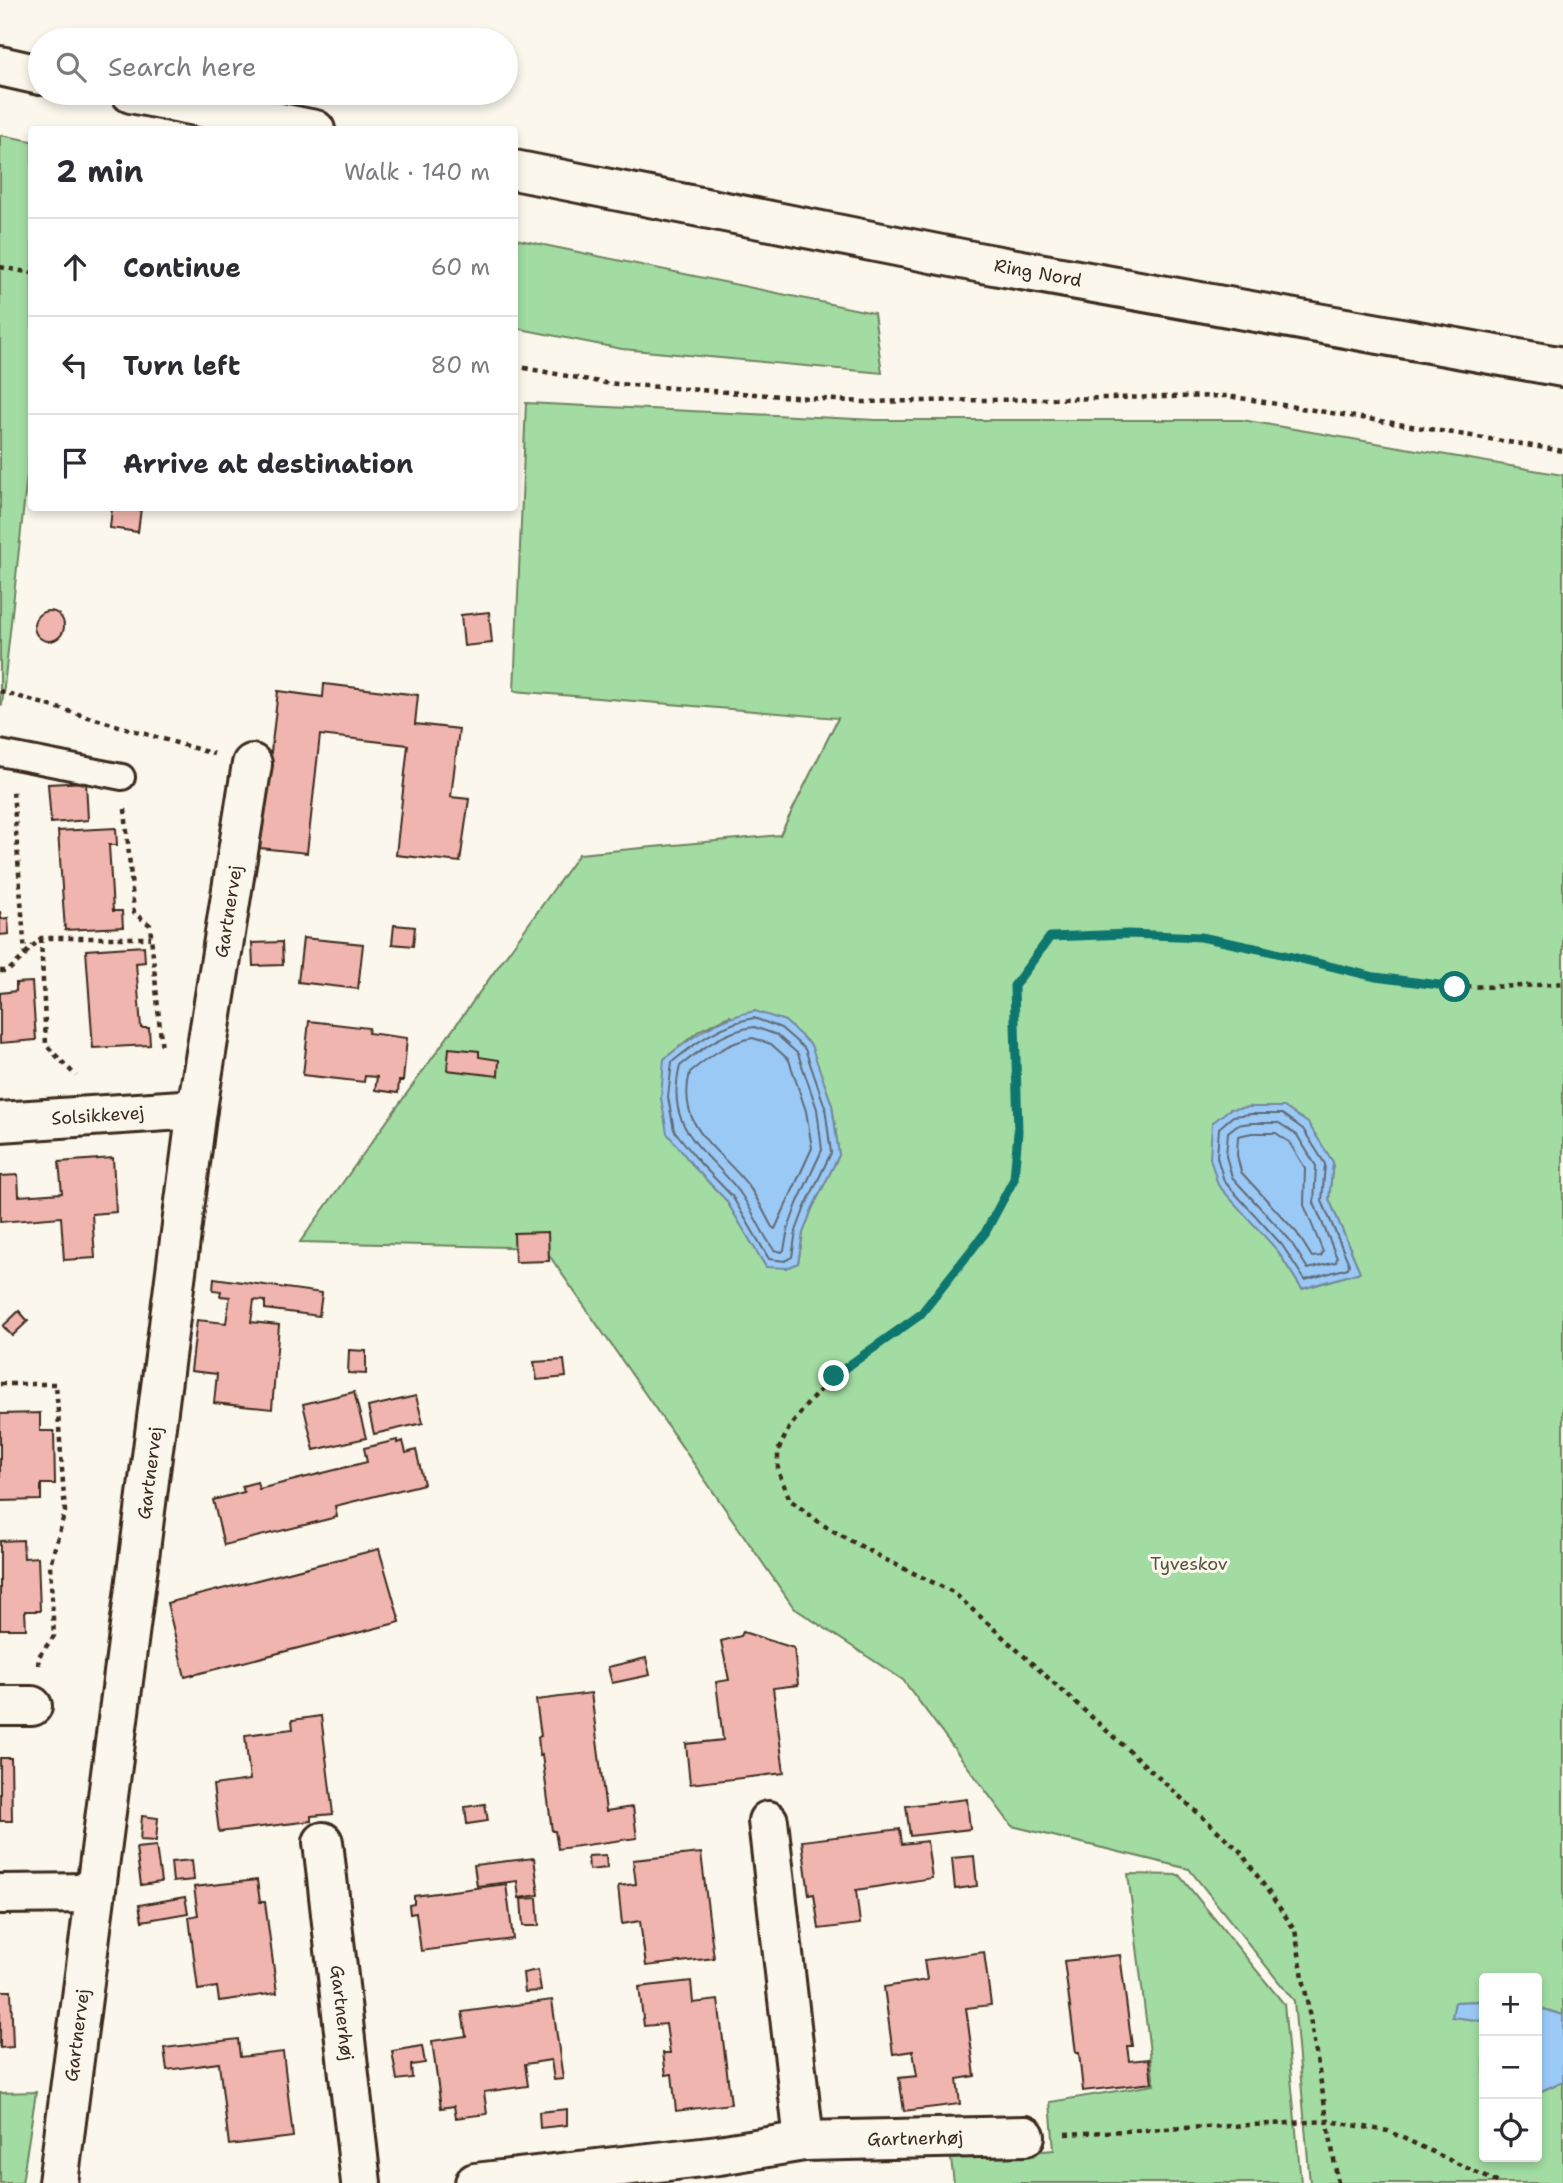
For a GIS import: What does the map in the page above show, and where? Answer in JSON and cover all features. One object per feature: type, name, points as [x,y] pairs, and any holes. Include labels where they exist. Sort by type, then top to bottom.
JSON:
[{"type":"street","points":[[0,66],[28,72]]},
{"type":"street","points":[[191,105],[295,126]]},
{"type":"street","name":"Ring Nord","points":[[518,171],[977,262],[1563,367]]},
{"type":"street","name":"Gartnervej","points":[[58,2183],[95,1893],[182,1110],[252,764]]},
{"type":"street","name":"Solsikkevej","points":[[0,1122],[182,1110]]},
{"type":"street","points":[[768,1821],[804,2141]]},
{"type":"street","name":"Gartnerhøj","points":[[323,1842],[361,2183]]},
{"type":"street","points":[[0,1894],[95,1893]]},
{"type":"street","name":"Gartnerhøj","points":[[475,2183],[720,2169],[804,2141],[1024,2136]]},
{"type":"lane","points":[[5,754],[122,776]]},
{"type":"path","points":[[0,267],[28,272]]},
{"type":"path","points":[[518,367],[605,383],[863,402],[1228,396],[1563,451]]},
{"type":"path","points":[[0,691],[252,764]]},
{"type":"path","points":[[5,754],[24,955]]},
{"type":"path","points":[[122,776],[134,913],[150,925],[182,1110]]},
{"type":"path","points":[[1338,2183],[1295,1930],[1240,1851],[953,1592],[884,1559],[823,1525],[790,1500],[778,1471],[778,1451],[796,1419],[834,1376],[920,1315],[985,1233],[1014,1179],[1018,1132],[1014,986],[1050,937],[1128,934],[1201,937],[1375,977],[1455,987],[1521,987],[1563,983]]},
{"type":"path","points":[[0,971],[8,971],[41,938],[151,938]]},
{"type":"path","points":[[41,938],[47,1045],[111,1115]]},
{"type":"path","points":[[0,1384],[56,1384],[65,1512],[50,1565],[54,1636],[39,1656],[16,1706]]},
{"type":"path","points":[[1024,2136],[1329,2121],[1388,2132],[1499,2183]]},
{"type":"green space","points":[[0,135],[28,140],[28,467],[2,705]]},
{"type":"green space","points":[[518,240],[874,313],[882,373],[622,349],[518,329]]},
{"type":"green space","name":"Tyveskov","points":[[526,403],[876,420],[1242,420],[1563,475],[1563,2015],[1542,2009],[1542,1973],[1479,1973],[1479,2001],[1455,2002],[1453,2017],[1479,2020],[1479,2162],[1542,2162],[1542,2091],[1563,2081],[1563,2183],[1310,2183],[1294,2001],[1189,1869],[1012,1826],[903,1680],[794,1608],[544,1248],[300,1242],[579,854],[780,835],[838,718],[514,691]],"holes":[[[730,1016],[822,1078],[832,1105],[839,1155],[812,1209],[803,1233],[798,1263],[766,1267],[726,1200],[695,1168],[664,1059],[700,1030]],[[1250,1107],[1333,1162],[1329,1199],[1360,1272],[1302,1289],[1261,1231]]]},
{"type":"green space","points":[[1128,1874],[1179,1875],[1284,2004],[1301,2183],[954,2183],[951,2159],[1054,2150],[1050,2102],[1154,2085]]},
{"type":"green space","points":[[36,2092],[22,2183],[0,2183],[0,2093]]},
{"type":"water","points":[[755,1011],[785,1021],[811,1045],[832,1105],[839,1155],[812,1209],[803,1233],[798,1263],[787,1268],[766,1267],[726,1200],[695,1168],[667,1133],[661,1098],[664,1059],[707,1029],[729,1018]]},
{"type":"water","points":[[1284,1107],[1308,1123],[1333,1162],[1329,1199],[1360,1272],[1302,1289],[1277,1250],[1218,1185],[1210,1158],[1212,1123],[1230,1109]]},
{"type":"water","points":[[1479,2001],[1479,2020],[1452,2017],[1455,2002]]},
{"type":"water","points":[[1542,2009],[1563,2015],[1563,2081],[1542,2091]]},
{"type":"building","points":[[112,511],[141,511],[138,532],[110,528]]},
{"type":"building","points":[[49,611],[60,615],[64,626],[60,637],[49,641],[38,637],[34,626],[38,615]]},
{"type":"building","points":[[489,612],[492,643],[464,646],[461,615]]},
{"type":"building","points":[[324,684],[418,695],[415,724],[459,729],[451,797],[469,799],[460,862],[396,855],[408,745],[320,735],[307,853],[260,848],[278,691],[323,697]]},
{"type":"building","points":[[86,782],[88,820],[51,823],[48,784]]},
{"type":"building","points":[[116,828],[117,845],[109,845],[113,911],[122,911],[123,927],[65,930],[58,831]]},
{"type":"building","points":[[0,911],[1,919],[8,918],[9,934],[0,935]]},
{"type":"building","points":[[394,925],[415,927],[413,946],[392,944]]},
{"type":"building","points":[[303,938],[363,944],[358,989],[298,982]]},
{"type":"building","points":[[282,942],[283,965],[253,966],[252,943]]},
{"type":"building","points":[[144,946],[145,962],[136,963],[141,1028],[149,1028],[150,1045],[93,1048],[86,950]]},
{"type":"building","points":[[32,982],[36,1040],[0,1043],[0,993],[16,991],[16,983]]},
{"type":"building","points":[[309,1021],[369,1028],[368,1033],[407,1038],[403,1081],[399,1081],[398,1093],[375,1090],[377,1077],[365,1076],[364,1082],[303,1075]]},
{"type":"building","points":[[449,1048],[479,1051],[479,1057],[499,1060],[498,1076],[447,1070]]},
{"type":"building","points":[[113,1158],[116,1212],[92,1214],[95,1258],[64,1260],[61,1217],[0,1222],[0,1176],[18,1175],[19,1196],[62,1193],[59,1162]]},
{"type":"building","points":[[548,1232],[549,1261],[515,1262],[514,1233]]},
{"type":"building","points":[[214,1278],[322,1293],[319,1316],[265,1309],[265,1301],[254,1300],[251,1322],[279,1325],[272,1409],[214,1403],[217,1374],[191,1371],[197,1320],[226,1323],[230,1297],[220,1296],[221,1291],[213,1290]]},
{"type":"building","points":[[19,1311],[28,1321],[12,1336],[3,1326]]},
{"type":"building","points":[[349,1350],[366,1351],[366,1374],[348,1373]]},
{"type":"building","points":[[564,1360],[566,1377],[537,1380],[534,1362]]},
{"type":"building","points":[[354,1392],[366,1438],[314,1450],[303,1404]]},
{"type":"building","points":[[416,1396],[423,1423],[374,1434],[368,1407]]},
{"type":"building","points":[[40,1413],[40,1431],[54,1431],[55,1484],[41,1484],[41,1500],[0,1501],[0,1414]]},
{"type":"building","points":[[397,1440],[397,1443],[403,1441],[406,1453],[416,1450],[424,1484],[335,1506],[337,1517],[224,1545],[213,1500],[244,1492],[242,1486],[257,1482],[259,1489],[367,1462],[364,1448]]},
{"type":"building","points":[[23,1540],[24,1558],[38,1557],[40,1611],[25,1611],[26,1629],[0,1629],[0,1541]]},
{"type":"building","points":[[379,1549],[400,1622],[185,1677],[167,1603]]},
{"type":"building","points":[[743,1632],[794,1648],[798,1685],[773,1688],[784,1773],[690,1784],[686,1744],[723,1740],[716,1682],[729,1680],[721,1641],[741,1636]]},
{"type":"building","points":[[646,1658],[650,1675],[612,1683],[608,1667]]},
{"type":"building","points":[[591,1693],[606,1811],[633,1807],[637,1838],[558,1849],[555,1831],[552,1831],[542,1755],[540,1756],[538,1737],[541,1736],[536,1700]]},
{"type":"building","points":[[321,1716],[333,1814],[311,1816],[311,1821],[219,1832],[213,1785],[250,1780],[245,1735],[293,1729],[292,1720]]},
{"type":"building","points":[[0,1758],[11,1758],[12,1821],[0,1821]]},
{"type":"building","points":[[967,1799],[970,1829],[910,1836],[906,1806]]},
{"type":"building","points":[[485,1804],[488,1821],[467,1824],[465,1807]]},
{"type":"building","points":[[142,1816],[158,1818],[156,1841],[140,1840]]},
{"type":"building","points":[[900,1829],[902,1844],[927,1841],[932,1878],[856,1890],[860,1924],[819,1929],[814,1894],[809,1895],[802,1841]]},
{"type":"building","points":[[156,1846],[161,1882],[141,1885],[136,1848]]},
{"type":"building","points":[[701,1853],[714,1958],[646,1966],[640,1921],[622,1924],[618,1886],[636,1884],[633,1860]]},
{"type":"building","points":[[606,1855],[607,1868],[589,1870],[588,1856]]},
{"type":"building","points":[[974,1856],[977,1886],[955,1889],[952,1858]]},
{"type":"building","points":[[534,1858],[539,1895],[519,1898],[517,1881],[477,1886],[474,1865]]},
{"type":"building","points":[[192,1860],[194,1880],[173,1882],[171,1862]]},
{"type":"building","points":[[257,1880],[260,1902],[265,1902],[277,1993],[219,2001],[217,1987],[198,1990],[189,1917],[198,1915],[194,1887]]},
{"type":"building","points":[[506,1884],[513,1939],[421,1951],[416,1913],[410,1914],[409,1905],[414,1904],[414,1896]]},
{"type":"building","points":[[185,1897],[188,1913],[142,1921],[139,1905]]},
{"type":"building","points":[[537,1898],[539,1926],[523,1926],[521,1899]]},
{"type":"building","points":[[984,1952],[991,2005],[966,2008],[975,2076],[957,2079],[960,2104],[904,2111],[899,2078],[917,2076],[913,2051],[893,2054],[884,1987],[927,1980],[924,1960]]},
{"type":"building","points":[[1120,1955],[1132,2046],[1127,2046],[1129,2061],[1149,2059],[1152,2083],[1083,2091],[1064,1961]]},
{"type":"building","points":[[538,1970],[541,1991],[525,1992],[523,1973]]},
{"type":"building","points":[[691,1981],[693,2003],[718,2000],[731,2104],[676,2111],[672,2074],[666,2075],[663,2053],[670,2053],[666,2024],[644,2026],[639,1987]]},
{"type":"building","points":[[0,1991],[11,1991],[13,2047],[0,2048]]},
{"type":"building","points":[[552,2000],[563,2079],[554,2080],[551,2060],[525,2064],[528,2086],[484,2092],[487,2114],[456,2118],[454,2106],[441,2108],[432,2041],[466,2036],[462,2012]]},
{"type":"building","points":[[238,2039],[240,2057],[283,2052],[293,2137],[229,2145],[219,2063],[167,2070],[164,2048]]},
{"type":"building","points":[[422,2046],[425,2063],[411,2065],[412,2078],[397,2080],[392,2051]]},
{"type":"building","points":[[567,2109],[567,2125],[540,2128],[539,2112]]},
{"type":"route","points":[[834,1376],[920,1315],[985,1233],[1014,1179],[1018,1132],[1014,986],[1050,937],[1128,934],[1201,937],[1375,977],[1455,987]]}]
